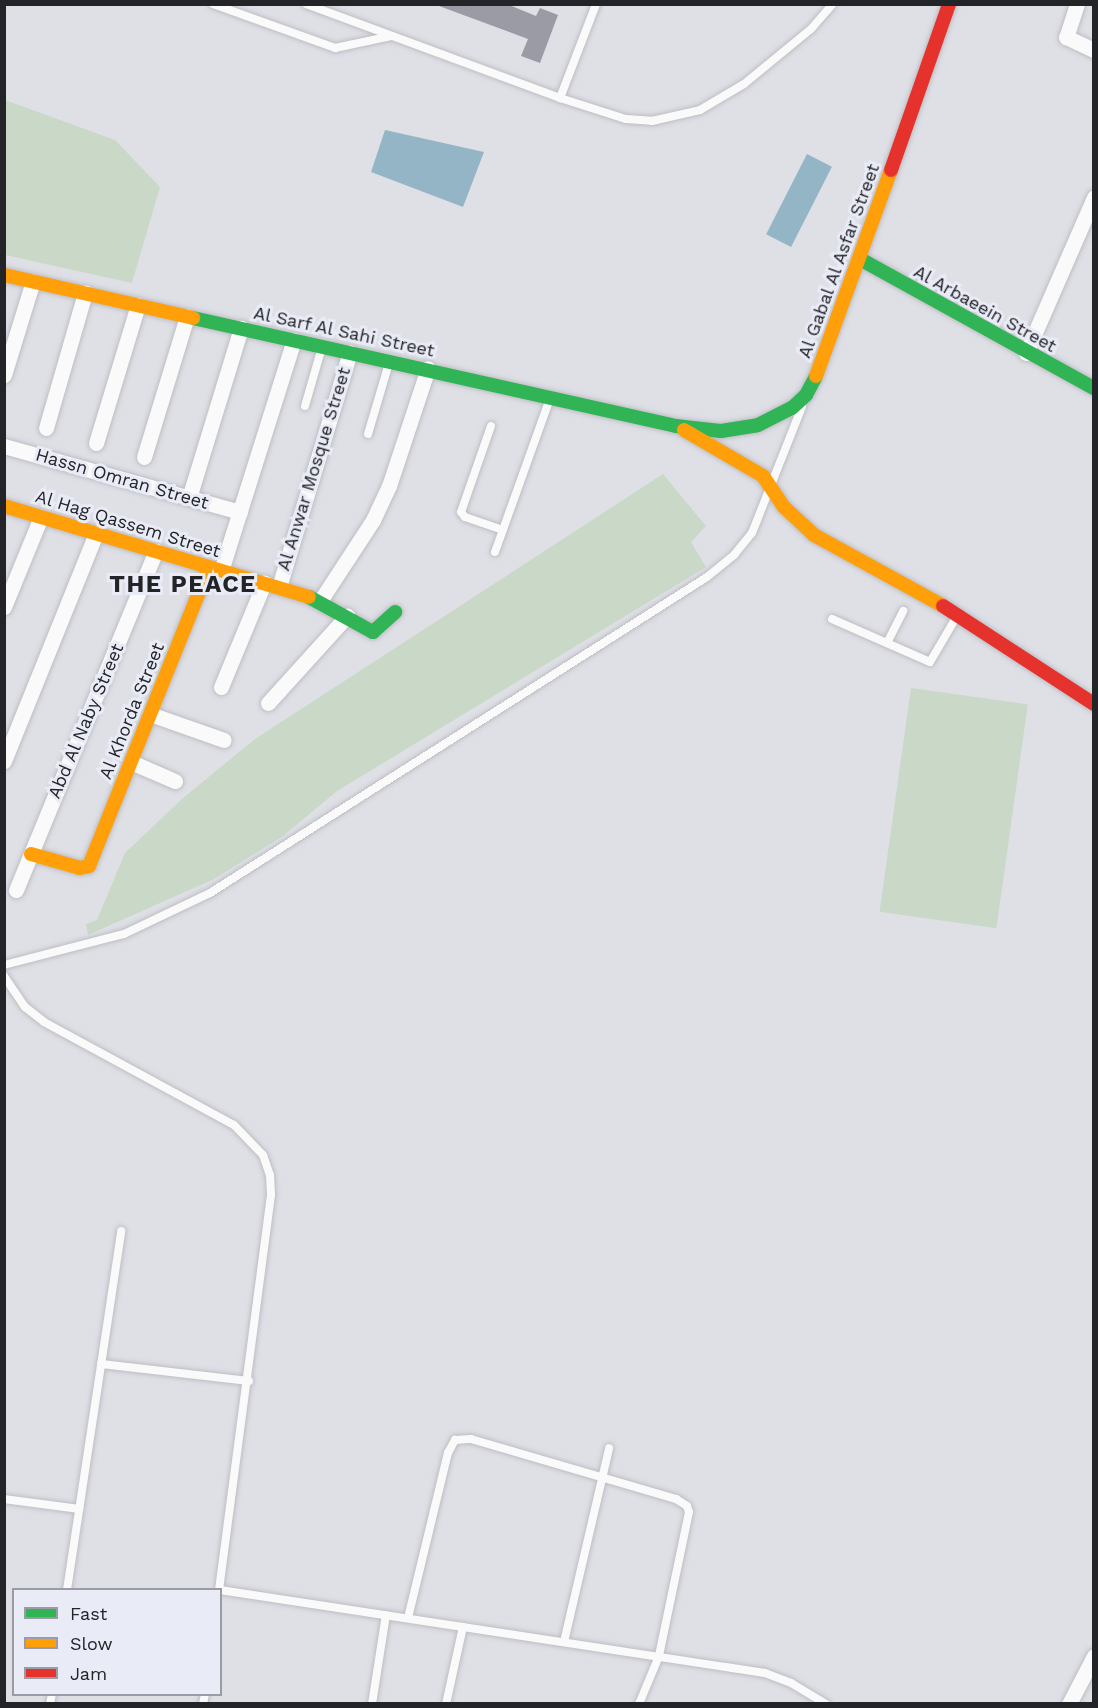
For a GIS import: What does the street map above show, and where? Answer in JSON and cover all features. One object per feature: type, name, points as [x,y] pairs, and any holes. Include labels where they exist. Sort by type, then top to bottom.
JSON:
[{"type":"street","name":"Al Gabal Al Asfar Street","points":[[676,426],[721,431],[758,425],[792,408],[806,395],[822,366],[949,4]]},
{"type":"street","points":[[1077,4],[1066,37],[1094,50]]},
{"type":"street","points":[[1026,353],[1094,197]]},
{"type":"street","name":"Al Arbaeein Street","points":[[860,259],[1026,353],[1094,388]]},
{"type":"street","name":"Al Sarf Al Sahi Street","points":[[4,275],[428,368],[676,426]]},
{"type":"street","points":[[4,375],[8,354],[33,281]]},
{"type":"street","points":[[46,428],[85,293]]},
{"type":"street","points":[[96,443],[138,305]]},
{"type":"street","points":[[144,457],[187,316]]},
{"type":"street","points":[[189,498],[241,328]]},
{"type":"street","points":[[215,569],[240,512],[294,340]]},
{"type":"street","name":"Al Anwar Mosque Street","points":[[221,687],[271,585],[350,352]]},
{"type":"street","points":[[320,601],[373,520],[389,486],[428,368]]},
{"type":"street","points":[[676,426],[756,471],[814,535],[958,614],[1094,704]]},
{"type":"street","name":"Hassn Omran Street","points":[[4,446],[240,512]]},
{"type":"street","name":"Al Hag Qassem Street","points":[[4,506],[320,601],[373,632],[395,612]]},
{"type":"street","points":[[4,607],[41,517]]},
{"type":"street","points":[[4,761],[96,533]]},
{"type":"street","name":"Abd Al Naby Street","points":[[16,890],[156,551]]},
{"type":"street","name":"Al Khorda Street","points":[[31,854],[87,868],[150,714],[215,569]]},
{"type":"street","points":[[268,702],[347,616]]},
{"type":"street","points":[[150,714],[224,741]]},
{"type":"street","points":[[130,762],[175,781]]},
{"type":"street","points":[[1069,1704],[1094,1656]]},
{"type":"lane","points":[[213,4],[335,48],[392,36]]},
{"type":"lane","points":[[306,4],[560,98],[626,118],[676,118],[700,110],[744,84],[811,29],[833,4]]},
{"type":"lane","points":[[560,98],[596,4]]},
{"type":"lane","points":[[305,406],[323,346]]},
{"type":"lane","points":[[368,434],[390,360]]},
{"type":"lane","points":[[4,965],[124,933],[168,916],[255,868],[707,577],[734,555],[752,533],[772,490],[806,395]]},
{"type":"lane","points":[[495,552],[551,396]]},
{"type":"lane","points":[[491,426],[461,512],[465,517],[503,530]]},
{"type":"lane","points":[[886,643],[903,611]]},
{"type":"lane","points":[[832,619],[930,662],[958,614]]},
{"type":"lane","points":[[4,976],[25,1007],[44,1022],[234,1125],[263,1155],[270,1175],[271,1195],[249,1381],[220,1588]]},
{"type":"lane","points":[[67,1588],[121,1231]]},
{"type":"lane","points":[[101,1364],[249,1381]]},
{"type":"lane","points":[[408,1618],[450,1446],[455,1440],[471,1439],[676,1499],[687,1506],[689,1512],[659,1656],[639,1704]]},
{"type":"lane","points":[[564,1642],[609,1448]]},
{"type":"lane","points":[[4,1499],[79,1509]]},
{"type":"lane","points":[[222,1590],[765,1673],[791,1683],[826,1704]]},
{"type":"lane","points":[[372,1704],[386,1615]]},
{"type":"lane","points":[[446,1704],[463,1627]]},
{"type":"green space","points":[[5,100],[115,140],[160,187],[132,283],[5,255]]},
{"type":"green space","points":[[663,474],[706,526],[691,542],[706,567],[337,791],[283,836],[212,880],[88,935],[86,924],[97,920],[125,853],[183,798],[255,739]]},
{"type":"green space","points":[[911,688],[1028,704],[996,928],[880,912]]},
{"type":"water","points":[[385,130],[484,152],[463,207],[371,172]]},
{"type":"water","points":[[807,154],[832,167],[791,247],[766,234]]},
{"type":"building","points":[[507,4],[536,16],[540,8],[558,15],[540,63],[521,56],[528,39],[439,6]]},
{"type":"traffic: fast","points":[[860,259],[1094,388]]},
{"type":"traffic: fast","points":[[193,318],[676,426],[721,431],[758,425],[792,408],[806,395],[816,376]]},
{"type":"traffic: fast","points":[[309,597],[373,632],[395,612]]},
{"type":"traffic: slow","points":[[816,376],[891,170]]},
{"type":"traffic: slow","points":[[4,275],[193,318]]},
{"type":"traffic: slow","points":[[684,430],[763,476],[784,507],[814,535],[943,606]]},
{"type":"traffic: slow","points":[[4,506],[309,597]]},
{"type":"traffic: slow","points":[[31,854],[80,868],[89,866],[209,567]]},
{"type":"traffic: jam","points":[[891,170],[949,4]]},
{"type":"traffic: jam","points":[[943,606],[1094,704]]},
{"type":"district","name":"THE PEACE","points":[[183,585]]}]
